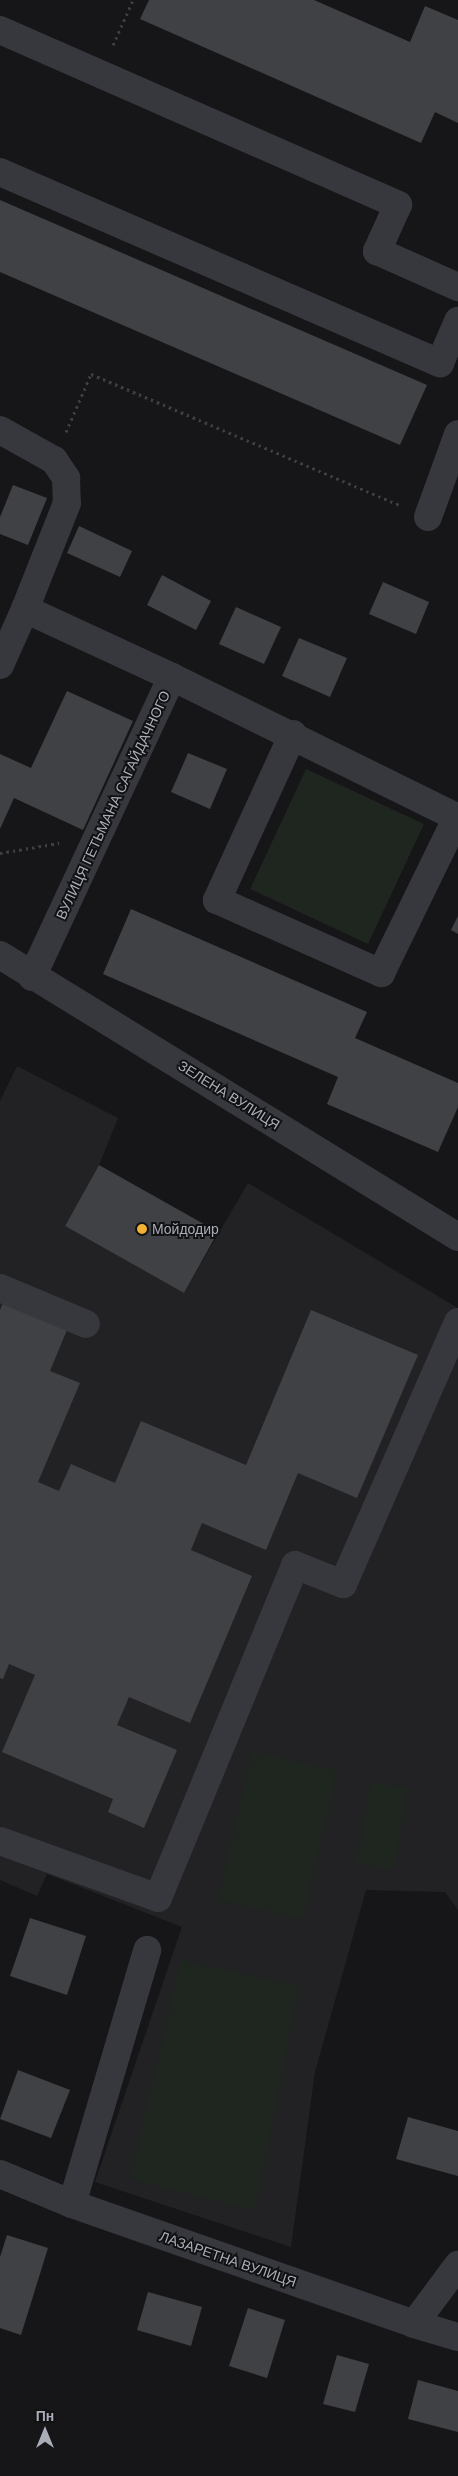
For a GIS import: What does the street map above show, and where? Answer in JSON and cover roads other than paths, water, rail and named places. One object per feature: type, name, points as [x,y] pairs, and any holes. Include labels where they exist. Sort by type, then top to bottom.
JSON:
[{"type":"street","points":[[0,30],[398,205],[377,251],[458,287]]},
{"type":"street","points":[[0,172],[440,363],[458,321]]},
{"type":"street","points":[[0,430],[54,460],[66,478],[67,503],[25,609],[0,665]]},
{"type":"street","points":[[428,517],[458,434]]},
{"type":"street","points":[[25,609],[172,677]]},
{"type":"street","name":"ВУЛИЦЯ ГЕТЬМАНА САГАЙДАЧНОГО","points":[[32,977],[172,677],[293,734],[458,818]]},
{"type":"street","points":[[293,734],[217,900],[382,973],[458,818]]},
{"type":"street","name":"ЗЕЛЕНА ВУЛИЦЯ","points":[[0,955],[32,977],[103,1017],[458,1238]]},
{"type":"street","points":[[0,1288],[86,1324]]},
{"type":"street","points":[[0,1841],[158,1898],[295,1565],[343,1584],[458,1322]]},
{"type":"street","points":[[72,2204],[147,1950]]},
{"type":"street","name":"ЛАЗАРЕТНА ВУЛИЦЯ","points":[[0,2174],[72,2204],[414,2324],[458,2336]]},
{"type":"street","points":[[414,2324],[458,2265]]},
{"type":"place","name":"Мойдодир","points":[[142,1229]]}]
